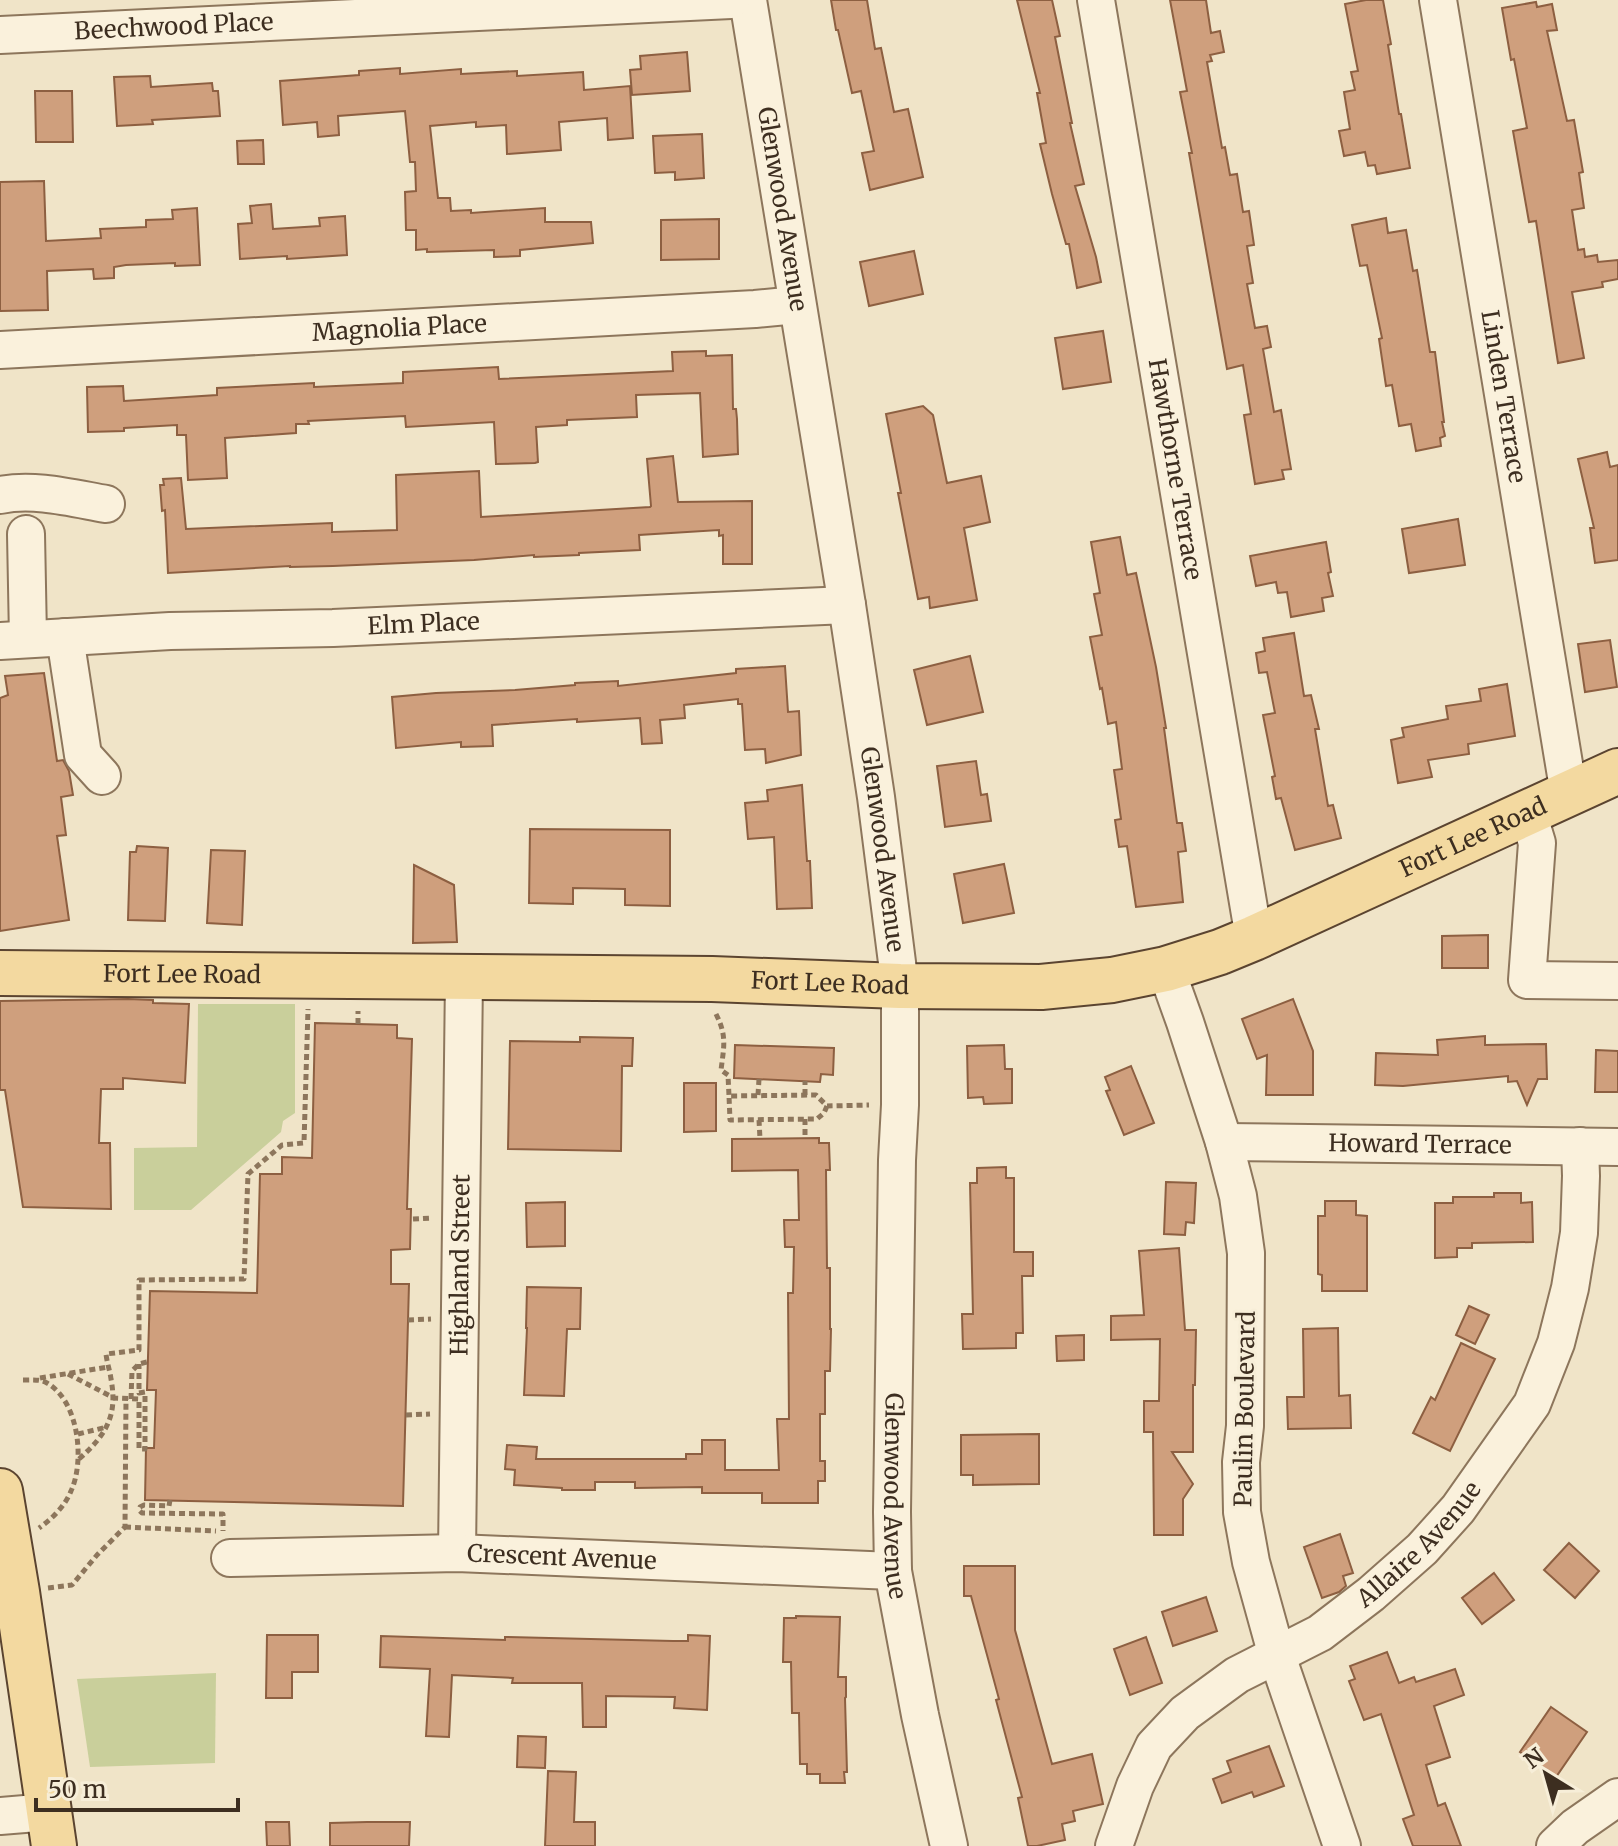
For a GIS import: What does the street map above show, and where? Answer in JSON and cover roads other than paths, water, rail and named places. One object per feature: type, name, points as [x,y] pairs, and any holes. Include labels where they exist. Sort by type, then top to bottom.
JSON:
[{"type":"main road","name":"Fort Lee Road","points":[[0,973],[712,979],[900,986],[1041,987],[1112,980],[1166,969],[1254,938],[1618,771]]},
{"type":"main road","points":[[0,1491],[10,1572],[52,1829]]},
{"type":"street","name":"Beechwood Place","points":[[0,35],[731,0]]},
{"type":"street","name":"Glenwood Avenue","points":[[748,0],[847,605],[900,986],[893,1571],[949,1846]]},
{"type":"street","name":"Hawthorne Terrace","points":[[1096,0],[1254,938]]},
{"type":"street","name":"Linden Terrace","points":[[1438,0],[1569,794]]},
{"type":"street","name":"Magnolia Place","points":[[0,350],[797,305]]},
{"type":"street","points":[[14,640],[21,509],[53,495],[106,504]]},
{"type":"street","name":"Elm Place","points":[[14,640],[170,631],[362,627],[847,605]]},
{"type":"street","points":[[65,637],[83,755],[102,776]]},
{"type":"street","points":[[1528,813],[1537,843],[1527,980],[1618,981]]},
{"type":"street","name":"Paulin Boulevard","points":[[1166,969],[1224,1142],[1238,1196],[1246,1253],[1242,1512],[1251,1562],[1277,1656],[1342,1846]]},
{"type":"street","name":"Highland Street","points":[[457,1553],[464,978]]},
{"type":"street","name":"Howard Terrace","points":[[1224,1142],[1618,1147]]},
{"type":"street","name":"Allaire Avenue","points":[[1114,1846],[1135,1786],[1154,1746],[1185,1713],[1237,1675],[1320,1633],[1422,1549],[1458,1509],[1532,1404],[1556,1343],[1570,1288],[1579,1233],[1580,1146]]},
{"type":"street","name":"Crescent Avenue","points":[[227,1545],[893,1571]]},
{"type":"street","points":[[1555,1846],[1575,1827],[1618,1797]]},
{"type":"street","points":[[0,1816],[52,1829]]}]
